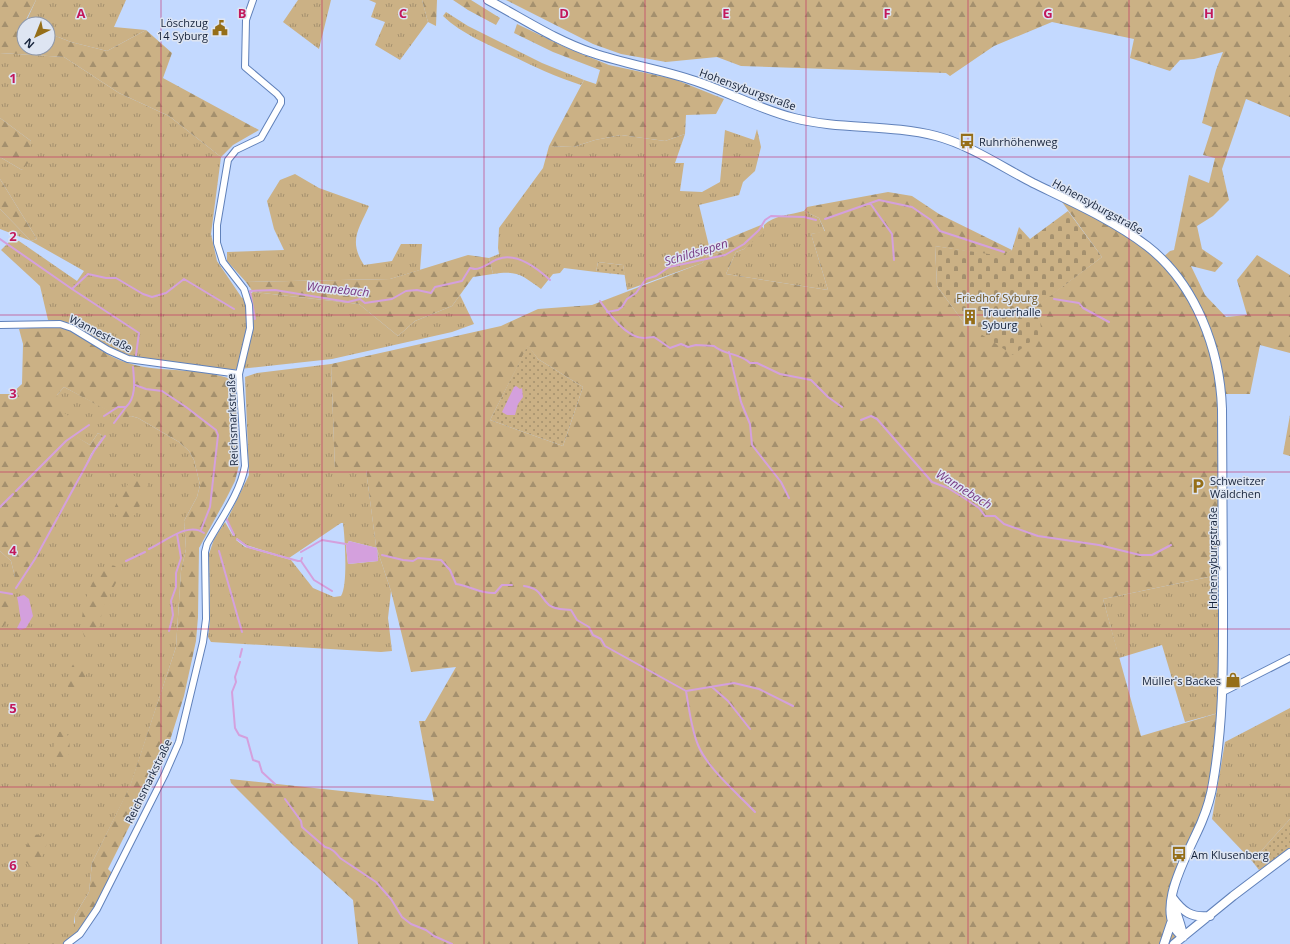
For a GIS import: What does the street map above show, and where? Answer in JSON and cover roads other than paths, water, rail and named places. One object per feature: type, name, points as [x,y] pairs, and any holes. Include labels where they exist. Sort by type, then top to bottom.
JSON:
[{"type":"main road","name":"Hohensyburgstraße","points":[[488,0],[563,40],[591,53],[680,76],[792,118],[827,125],[918,132],[949,141],[1114,224],[1148,247],[1161,259],[1184,288],[1202,320],[1211,344],[1220,383],[1222,415],[1223,692],[1220,732],[1210,798],[1202,821],[1179,872],[1172,897],[1170,912],[1171,923],[1164,944]]},
{"type":"main road","points":[[1174,944],[1211,916],[1233,896],[1290,853]]},
{"type":"main road","name":"Hohensyburgstraße","points":[[1172,897],[1176,915],[1182,929],[1182,937]]},
{"type":"main road","points":[[1172,897],[1179,906],[1190,915],[1211,916]]},
{"type":"main road","points":[[1171,923],[1175,931],[1182,937]]},
{"type":"street","name":"Reichsmarkstraße","points":[[67,944],[80,934],[97,909],[165,774],[179,742],[203,642],[206,619],[205,552],[207,544],[241,481],[244,470],[239,374],[250,328],[250,305],[244,289],[223,262],[217,243],[220,211],[228,160],[236,150],[261,138],[281,103],[281,99],[277,94],[245,67],[246,20],[253,0]]},
{"type":"street","name":"Wannestraße","points":[[0,325],[60,324],[72,328],[108,350],[128,359],[239,374]]},
{"type":"street","points":[[1223,692],[1290,658]]},
{"type":"waterway","name":"Schildsiepen","points":[[825,219],[879,200],[912,207],[931,220],[940,231],[1004,252]]},
{"type":"waterway","points":[[870,203],[892,234],[894,260]]},
{"type":"waterway","name":"Schildsiepen","points":[[607,312],[618,310],[627,299],[636,293],[646,279],[656,276],[669,267],[725,255],[744,244],[759,230],[765,220],[771,216],[804,217],[816,220]]},
{"type":"waterway","name":"Wannebach","points":[[0,239],[72,289],[88,274],[106,278],[116,278],[143,294],[152,297],[166,293],[184,279],[234,309]]},
{"type":"waterway","name":"Wannebach","points":[[255,319],[250,291],[275,290],[348,302],[360,299],[365,303],[392,299],[406,291],[417,290],[431,293],[435,287],[462,281],[470,268],[478,269],[505,257],[519,259],[526,262],[550,280]]},
{"type":"waterway","points":[[72,289],[139,333],[136,355]]},
{"type":"waterway","name":"Schildsiepen","points":[[1054,299],[1079,303],[1083,308],[1109,322]]},
{"type":"waterway","name":"Wannebach","points":[[600,301],[619,325],[638,337],[654,337],[670,348],[681,344],[688,347],[696,345],[714,346],[722,351],[742,357],[750,363],[757,363],[780,374],[811,380],[828,397],[842,407]]},
{"type":"waterway","points":[[729,352],[741,402],[750,424],[752,445],[781,482],[789,498]]},
{"type":"waterway","points":[[104,416],[118,407],[126,407],[130,403],[134,388],[133,367]]},
{"type":"waterway","points":[[135,385],[146,389],[162,391],[216,430],[218,435],[210,507],[201,530]]},
{"type":"waterway","points":[[114,423],[126,407]]},
{"type":"waterway","name":"Wannebach","points":[[861,420],[871,416],[877,419],[932,482],[948,488],[979,508],[985,516],[995,516],[1004,524],[1038,536],[1099,545],[1140,555],[1152,555],[1171,545]]},
{"type":"waterway","points":[[16,491],[66,441],[89,425]]},
{"type":"waterway","points":[[16,588],[35,559],[94,451],[105,436]]},
{"type":"waterway","points":[[0,507],[13,494]]},
{"type":"waterway","points":[[226,518],[234,535]]},
{"type":"waterway","points":[[149,549],[184,531],[191,529],[204,533]]},
{"type":"waterway","points":[[169,631],[173,615],[171,601],[176,587],[176,573],[181,558],[177,534]]},
{"type":"waterway","points":[[237,539],[248,547],[298,561],[301,561],[302,558]]},
{"type":"waterway","points":[[301,552],[322,540],[346,544]]},
{"type":"waterway","points":[[219,551],[242,632]]},
{"type":"waterway","points":[[126,561],[145,552]]},
{"type":"waterway","points":[[382,555],[413,561],[418,558],[441,560],[450,570],[456,584],[485,592],[495,593],[502,585],[512,585]]},
{"type":"waterway","points":[[301,561],[314,580],[332,591]]},
{"type":"waterway","points":[[524,586],[530,587],[540,593],[551,607],[571,610],[577,620],[589,627],[593,635],[601,639],[605,646],[686,691]]},
{"type":"waterway","points":[[0,592],[12,594]]},
{"type":"waterway","points":[[240,657],[242,649]]},
{"type":"waterway","points":[[240,662],[235,677],[236,682],[232,692],[235,728],[239,735],[247,738],[253,760],[259,762],[262,772],[275,784]]},
{"type":"waterway","points":[[686,691],[734,683],[759,689],[793,706]]},
{"type":"waterway","points":[[712,687],[728,701],[750,729]]},
{"type":"waterway","points":[[686,691],[690,718],[698,745],[703,754],[716,772],[755,812]]},
{"type":"waterway","points":[[285,799],[301,821],[302,827],[325,847],[332,850],[340,858],[376,882],[391,899],[402,917],[411,924],[452,944]]},
{"type":"place","name":"Löschzug 14 Syburg","points":[[220,28]]},
{"type":"place","name":"Ruhrhöhenweg","points":[[967,141]]},
{"type":"place","name":"Trauerhalle Syburg","points":[[970,317]]},
{"type":"place","name":"Schweitzer Wäldchen","points":[[1198,486]]},
{"type":"place","name":"Müller's Backes","points":[[1233,680]]},
{"type":"place","name":"Am Klusenberg","points":[[1179,854]]},
{"type":"park label","name":"Friedhof Syburg","points":[[997,297]]}]
